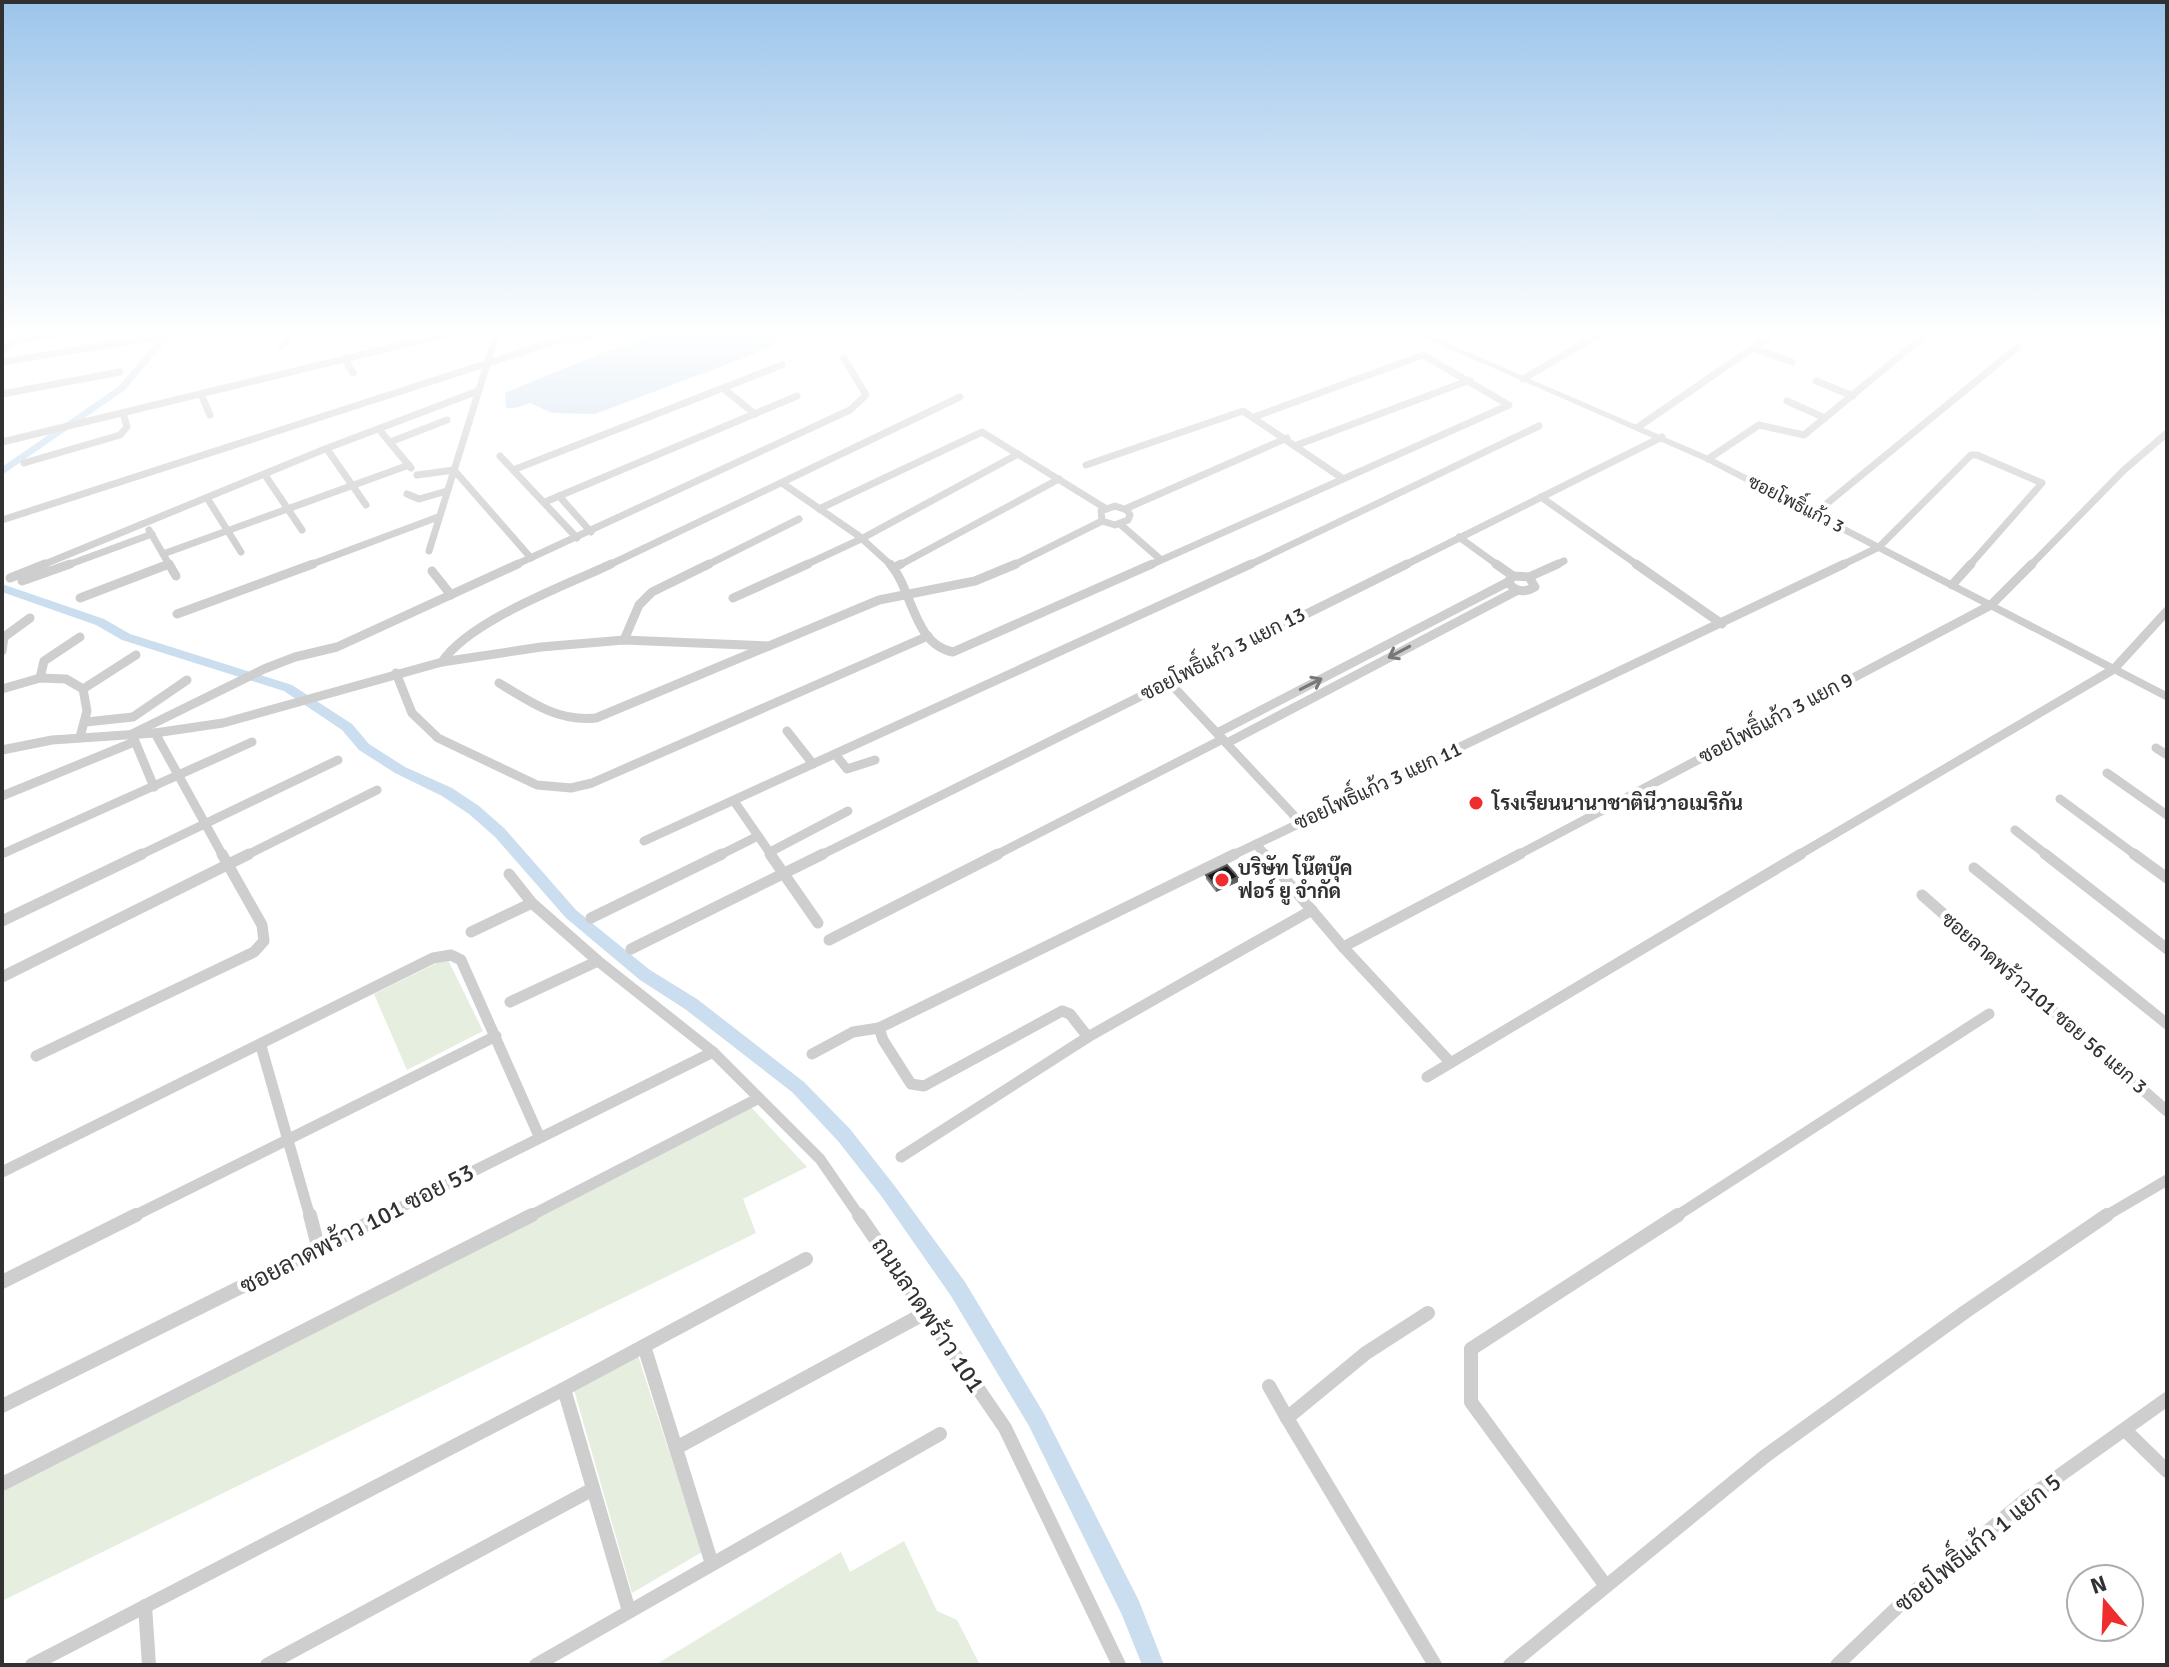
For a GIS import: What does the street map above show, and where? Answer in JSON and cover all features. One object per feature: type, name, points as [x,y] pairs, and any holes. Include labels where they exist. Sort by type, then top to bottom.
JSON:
[{"type":"street","points":[[2,442],[136,410]]},
{"type":"street","points":[[208,410],[210,415]]},
{"type":"street","points":[[2,520],[350,410]]},
{"type":"street","points":[[10,578],[428,410]]},
{"type":"street","points":[[429,551],[472,410]]},
{"type":"street","points":[[513,470],[670,410]]},
{"type":"street","points":[[750,410],[755,414]]},
{"type":"street","points":[[545,502],[765,410]]},
{"type":"street","points":[[2,796],[133,738],[235,682],[295,657],[337,647],[591,532],[849,410]]},
{"type":"street","points":[[442,662],[450,650],[495,619],[934,410]]},
{"type":"street","points":[[1254,417],[1274,410]]},
{"type":"street","points":[[1297,445],[1391,410]]},
{"type":"street","points":[[782,483],[895,567],[928,636],[941,651],[953,652],[1342,478],[1504,410]]},
{"type":"street","name":"ซอยโพธิ์แก้ว 3","points":[[1597,410],[1708,459],[2167,697]]},
{"type":"street","points":[[1638,427],[1663,410]]},
{"type":"street","points":[[1807,410],[1825,418]]},
{"type":"street","points":[[1708,459],[1759,425],[1800,435],[1835,410]]},
{"type":"street","points":[[1814,514],[1941,410]]},
{"type":"street","points":[[1086,465],[1246,411],[1342,478]]},
{"type":"street","points":[[24,463],[120,435],[127,427],[123,413]]},
{"type":"street","points":[[390,442],[447,420]]},
{"type":"street","points":[[644,841],[1240,569],[1539,426]]},
{"type":"street","points":[[819,509],[980,432],[1105,508],[1125,509],[1287,438]]},
{"type":"street","points":[[382,433],[420,478],[454,470]]},
{"type":"street","name":"ซอยโพธิ์แก้ว 3 แยก 9","points":[[1343,947],[1991,605],[2124,470],[2167,433]]},
{"type":"street","name":"ซอยโพธิ์แก้ว 3 แยก 13","points":[[631,949],[1662,437]]},
{"type":"street","points":[[329,452],[366,505]]},
{"type":"street","points":[[733,598],[861,539],[1018,454]]},
{"type":"street","name":"ซอยโพธิ์แก้ว 3 แยก 11","points":[[812,1054],[854,1032],[868,1027],[879,1028],[1300,822],[1879,547],[1971,455],[2042,483],[1952,585]]},
{"type":"street","points":[[500,456],[577,538]]},
{"type":"street","points":[[163,554],[409,465]]},
{"type":"street","points":[[454,470],[531,558]]},
{"type":"street","points":[[267,478],[302,530]]},
{"type":"street","points":[[895,567],[1059,479]]},
{"type":"street","points":[[407,494],[419,499],[447,491]]},
{"type":"street","points":[[559,496],[591,532]]},
{"type":"street","points":[[1541,497],[1722,624]]},
{"type":"street","points":[[209,501],[241,552]]},
{"type":"street","points":[[1102,521],[1099,514],[1105,508]]},
{"type":"street","points":[[1120,524],[1130,519],[1125,509]]},
{"type":"street","points":[[177,614],[438,517]]},
{"type":"street","points":[[624,640],[639,605],[652,592],[799,519]]},
{"type":"street","points":[[499,683],[556,716],[579,721],[615,711],[879,600],[975,581],[997,573],[1102,521],[1120,524],[1160,559]]},
{"type":"street","points":[[146,525],[176,576]]},
{"type":"street","points":[[22,581],[152,534]]},
{"type":"street","points":[[1459,537],[1511,579],[1518,590]]},
{"type":"street","points":[[1223,738],[1232,725],[1511,579],[1529,577],[1564,561]]},
{"type":"street","points":[[80,598],[169,564]]},
{"type":"street","points":[[432,571],[451,595]]},
{"type":"street","points":[[829,940],[1223,738],[1243,735],[1518,590],[1530,591],[1535,587],[1529,577]]},
{"type":"street","points":[[1427,1077],[2114,669],[2167,611]]},
{"type":"street","points":[[2,651],[3,637],[30,618]]},
{"type":"street","points":[[1425,625],[1437,633]]},
{"type":"street","points":[[396,673],[412,713],[438,738],[537,785],[571,788],[592,783],[928,636]]},
{"type":"street","points":[[40,678],[44,661],[80,637]]},
{"type":"street","points":[[2,750],[80,737],[133,738],[223,723],[442,662],[574,643],[624,640],[769,646]]},
{"type":"street","points":[[83,689],[136,655]]},
{"type":"street","points":[[2,689],[40,678],[66,679],[83,689]]},
{"type":"street","points":[[86,722],[133,717],[187,680]]},
{"type":"street","points":[[1169,682],[1300,822]]},
{"type":"street","points":[[80,737],[86,722],[83,689]]},
{"type":"street","points":[[1279,701],[1289,710]]},
{"type":"street","points":[[1232,725],[1243,735]]},
{"type":"street","points":[[787,731],[813,764]]},
{"type":"street","points":[[36,1056],[260,947],[264,941],[262,925],[155,733]]},
{"type":"street","points":[[133,738],[154,787]]},
{"type":"street","points":[[2,854],[252,742]]},
{"type":"street","points":[[2156,748],[2167,755]]},
{"type":"street","points":[[835,754],[847,769],[875,760]]},
{"type":"street","points":[[2,921],[338,760]]},
{"type":"street","points":[[2107,773],[2167,815]]},
{"type":"street","points":[[2,977],[377,790]]},
{"type":"street","points":[[2060,799],[2167,878]]},
{"type":"street","points":[[734,801],[818,923]]},
{"type":"street","points":[[770,852],[848,811]]},
{"type":"street","points":[[2015,830],[2167,949]]},
{"type":"street","points":[[591,918],[758,836]]},
{"type":"street","points":[[1256,844],[1343,947],[1450,1062]]},
{"type":"street","points":[[1974,868],[2167,1024]]},
{"type":"street","name":"ถนนลาดพร้าว 101","points":[[509,874],[532,903],[598,961],[713,1052],[820,1159],[1005,1428],[1119,1665]]},
{"type":"street","name":"ซอยลาดพร้าว101 ซอย 56 แยก 3","points":[[1922,895],[2167,1111]]},
{"type":"street","points":[[471,932],[532,903]]},
{"type":"street","points":[[901,1157],[1088,1037],[1312,910]]},
{"type":"street","points":[[2,1172],[433,958],[451,955],[461,960],[539,1136]]},
{"type":"street","points":[[510,1002],[598,961]]},
{"type":"street","points":[[879,1028],[883,1040],[911,1084],[920,1087],[1062,1011],[1070,1014],[1088,1037]]},
{"type":"street","points":[[1606,1586],[1471,1402],[1471,1349],[1989,1014]]},
{"type":"street","points":[[2,1282],[496,1036]]},
{"type":"street","points":[[261,1046],[319,1250]]},
{"type":"street","name":"ซอยลาดพร้าว 101 ซอย 53","points":[[2,1406],[713,1052]]},
{"type":"street","points":[[2,1484],[257,1357],[759,1098]]},
{"type":"street","points":[[1510,1665],[1764,1457],[1965,1312],[2106,1216],[2167,1180]]},
{"type":"street","points":[[32,1665],[564,1389],[806,1259]]},
{"type":"street","points":[[676,1448],[927,1312]]},
{"type":"street","points":[[1287,1418],[1366,1353],[1428,1313]]},
{"type":"street","points":[[644,1346],[712,1564]]},
{"type":"street","points":[[1269,1386],[1435,1665]]},
{"type":"street","points":[[564,1389],[629,1611]]},
{"type":"street","name":"ซอยโพธิ์แก้ว 1 แยก 5","points":[[1837,1665],[1908,1597],[2028,1498],[2167,1399]]},
{"type":"street","points":[[2126,1431],[2167,1471]]},
{"type":"street","points":[[536,1665],[940,1434]]},
{"type":"street","points":[[267,1665],[593,1489]]},
{"type":"street","points":[[145,1606],[149,1665]]},
{"type":"green space","points":[[447,958],[483,1031],[407,1070],[374,994]]},
{"type":"green space","points":[[750,1106],[807,1167],[743,1199],[756,1233],[2,1601],[2,1488]]},
{"type":"green space","points":[[638,1356],[702,1552],[632,1593],[574,1390]]},
{"type":"green space","points":[[904,1541],[937,1611],[957,1620],[980,1665],[655,1665],[841,1552],[850,1572]]},
{"type":"water","points":[[545,410],[606,410],[595,414],[552,413]]},
{"type":"building","name":"บริษัท โน๊ตบุ๊ค ฟอร์ ยู จำกัด","points":[[1227,865],[1238,877],[1217,888],[1206,875]]},
{"type":"waterway","points":[[2,472],[91,410]]},
{"type":"waterway","points":[[2,588],[100,622],[126,637],[288,688],[347,727],[364,747],[474,810],[500,833],[571,914],[645,975],[691,1004],[798,1087],[844,1135],[958,1289],[1036,1419],[1131,1609],[1153,1665]]},
{"type":"place","name":"โรงเรียนนานาชาตินีวาอเมริกัน","points":[[1476,803]]},
{"type":"place","name":"บริษัท โน๊ตบุ๊ค ฟอร์ ยู จำกัด","points":[[1222,880]]}]
